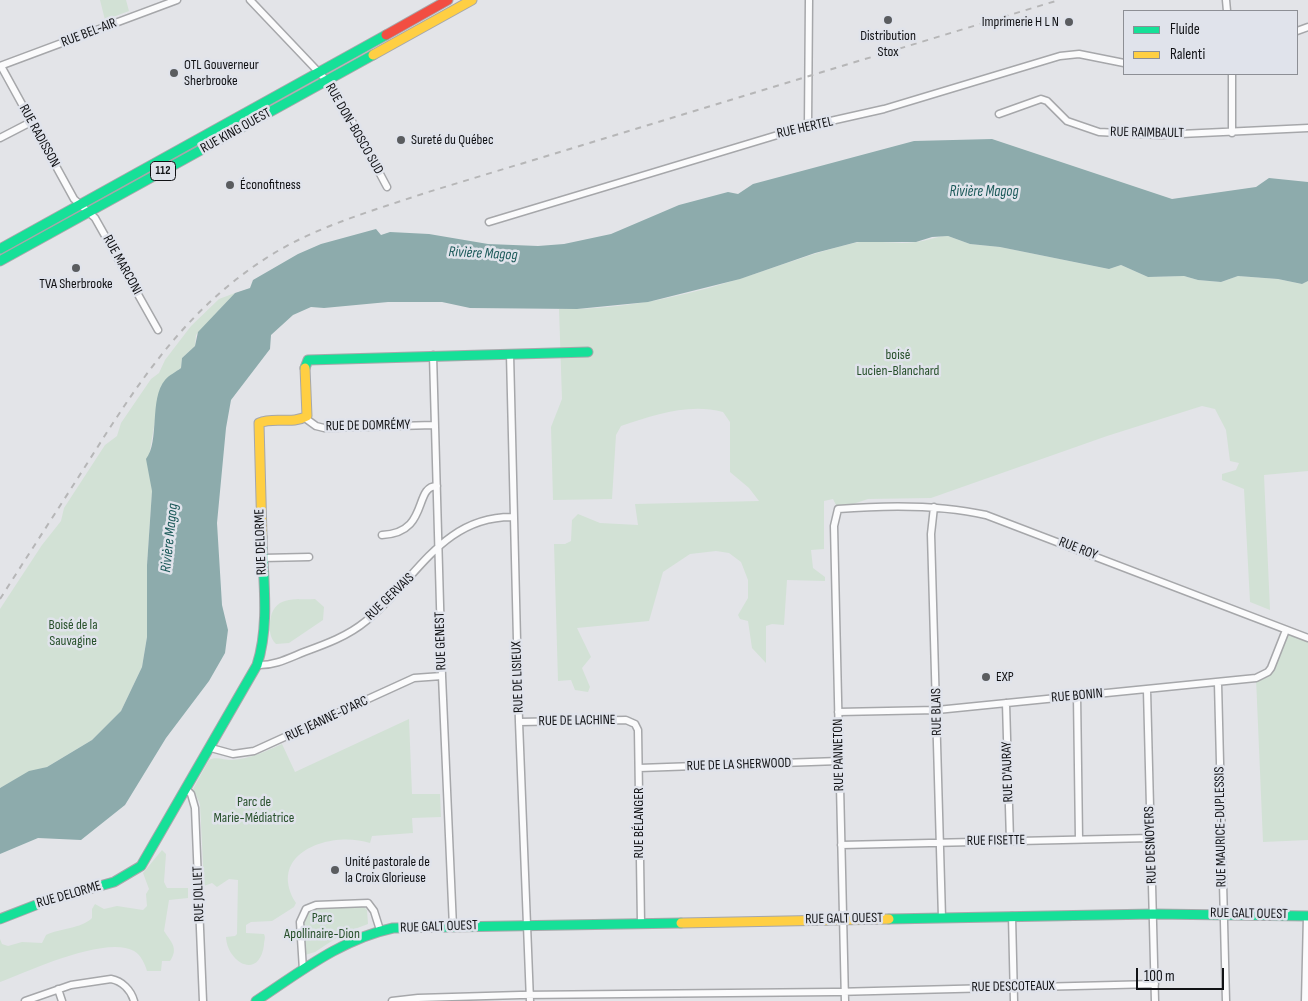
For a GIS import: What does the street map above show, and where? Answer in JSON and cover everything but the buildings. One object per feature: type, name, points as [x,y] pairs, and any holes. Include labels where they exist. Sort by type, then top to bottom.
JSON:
[{"type":"street","name":"RUE BEL-AIR","points":[[1,66],[177,0]]},
{"type":"street","name":"RUE DON-BOSCO SUD","points":[[250,0],[327,81],[346,110],[388,187]]},
{"type":"street","name":"RUE KING OUEST","points":[[0,249],[448,0]]},
{"type":"street","name":"RUE KING OUEST","points":[[0,262],[472,0]]},
{"type":"street","points":[[808,125],[809,0]]},
{"type":"street","name":"RUE HERTEL","points":[[489,222],[808,125],[830,122],[884,109],[1060,56],[1079,54],[1123,63]]},
{"type":"street","name":"RUE RADISSON","points":[[1,66],[31,122],[80,205]]},
{"type":"street","points":[[1232,75],[1232,133]]},
{"type":"street","name":"RUE RAIMBAULT","points":[[999,114],[1041,99],[1047,101],[1067,121],[1099,132],[1135,135],[1232,133],[1308,128]]},
{"type":"street","points":[[0,138],[31,122]]},
{"type":"street","name":"RUE MARCONI","points":[[80,205],[89,212],[112,248],[158,330]]},
{"type":"street","points":[[305,418],[308,412],[305,364],[308,360],[588,352]]},
{"type":"street","name":"RUE DE LISIEUX","points":[[510,354],[519,722],[530,998]]},
{"type":"street","name":"RUE GENEST","points":[[433,355],[442,676],[453,927]]},
{"type":"street","name":"RUE DE DOMRÉMY","points":[[305,418],[316,426],[324,428],[434,425]]},
{"type":"street","name":"RUE DELORME","points":[[0,919],[46,901],[114,882],[136,871],[148,858],[257,665],[264,639],[259,423],[265,420],[305,418]]},
{"type":"street","points":[[382,535],[392,534],[408,528],[426,490],[437,486]]},
{"type":"street","name":"RUE ROY","points":[[838,509],[934,507],[961,509],[986,515],[1308,638]]},
{"type":"street","name":"RUE BLAIS","points":[[934,507],[931,534],[942,918]]},
{"type":"street","name":"RUE PANNETON","points":[[838,509],[834,526],[845,1001]]},
{"type":"street","name":"RUE GERVAIS","points":[[257,665],[274,664],[348,633],[385,604],[454,532],[472,523],[489,518],[514,517]]},
{"type":"street","points":[[262,558],[309,557]]},
{"type":"street","name":"RUE BONIN","points":[[838,712],[937,710],[1256,678],[1268,672],[1286,630]]},
{"type":"street","name":"RUE JEANNE-D'ARC","points":[[211,748],[233,754],[254,751],[414,678],[442,676]]},
{"type":"street","name":"RUE MAURICE-DUPLESSIS","points":[[1218,683],[1226,1001]]},
{"type":"street","name":"RUE DESNOYERS","points":[[1147,690],[1156,1001]]},
{"type":"street","points":[[1077,695],[1079,839]]},
{"type":"street","name":"RUE D'AURAY","points":[[1006,703],[1010,841]]},
{"type":"street","name":"RUE DE LACHINE","points":[[519,722],[626,720],[635,724]]},
{"type":"street","name":"RUE BÉLANGER","points":[[635,724],[638,730],[641,923]]},
{"type":"street","name":"RUE DE LA SHERWOOD","points":[[639,768],[839,761]]},
{"type":"street","name":"RUE JOLLIET","points":[[187,790],[191,794],[195,808],[203,1001]]},
{"type":"street","name":"RUE FISETTE","points":[[841,845],[1151,838]]},
{"type":"street","name":"RUE GALT OUEST","points":[[303,970],[300,922],[306,909],[316,905],[368,903],[374,911],[380,930]]},
{"type":"street","name":"RUE GALT OUEST","points":[[256,1001],[346,942],[380,930],[527,924],[1012,916],[1223,914],[1307,916]]},
{"type":"street","points":[[1012,916],[1014,1001]]},
{"type":"street","points":[[1305,1001],[1307,916]]},
{"type":"street","points":[[25,1001],[85,982],[111,979],[116,980],[127,988],[134,1001]]},
{"type":"street","name":"RUE DESCOTEAUX","points":[[392,1001],[418,998],[530,998],[1155,984]]},
{"type":"street","points":[[58,989],[62,1001]]},
{"type":"green space","points":[[100,0],[126,0],[129,11],[105,20]]},
{"type":"green space","name":"boisé Lucien-Blanchard","points":[[948,236],[970,244],[1000,247],[1109,269],[1121,265],[1148,277],[1184,276],[1198,280],[1221,282],[1238,276],[1278,279],[1302,284],[1308,281],[1308,471],[1264,475],[1270,610],[1250,602],[1244,489],[1222,480],[1222,474],[1236,470],[1239,463],[1230,461],[1226,430],[1215,409],[1202,406],[1107,436],[931,498],[868,499],[838,509],[833,499],[824,501],[824,549],[811,550],[813,568],[825,577],[825,581],[787,580],[784,625],[772,624],[766,626],[766,663],[752,648],[748,621],[740,619],[738,615],[748,598],[748,580],[741,562],[729,553],[716,551],[690,554],[663,572],[649,621],[577,628],[591,657],[582,668],[590,687],[588,692],[575,690],[571,680],[558,681],[554,544],[565,544],[571,541],[572,520],[578,514],[600,523],[638,525],[635,504],[759,501],[749,488],[730,472],[730,422],[723,412],[697,409],[672,412],[621,426],[616,435],[612,499],[553,500],[551,427],[562,399],[559,309],[629,305],[675,296],[720,285],[854,243],[907,243]]},
{"type":"green space","name":"Boisé de la Sauvagine","points":[[235,293],[196,335],[195,346],[182,358],[181,368],[161,386],[149,456],[152,491],[147,565],[147,637],[142,667],[121,711],[92,740],[47,767],[29,772],[0,788],[0,609],[42,545],[61,521],[64,508],[105,445],[117,436],[121,423],[151,379],[159,373],[165,360],[191,326],[219,299]]},
{"type":"green space","points":[[315,599],[324,607],[323,620],[289,643],[276,644],[271,637],[270,628],[272,613],[275,607],[286,601]]},
{"type":"green space","points":[[1286,630],[1308,638],[1308,840],[1263,842],[1256,678],[1268,672]]},
{"type":"green space","name":"Parc de Marie-Médiatrice","points":[[409,719],[412,794],[440,794],[441,817],[412,818],[413,833],[372,836],[370,843],[338,840],[321,843],[307,849],[296,859],[289,871],[289,886],[296,903],[294,907],[272,921],[251,922],[246,925],[246,933],[264,934],[264,945],[261,956],[256,962],[250,965],[243,964],[237,960],[228,946],[226,937],[237,934],[238,880],[229,879],[217,887],[212,883],[204,886],[200,804],[193,789],[209,760],[214,758],[232,760],[245,758],[282,744],[295,772]]},
{"type":"green space","points":[[162,850],[166,854],[164,882],[167,888],[188,888],[188,898],[169,900],[164,931],[173,945],[174,952],[170,961],[162,961],[161,971],[147,971],[139,955],[134,951],[121,947],[105,948],[67,956],[0,982],[0,939],[2,944],[8,946],[22,942],[42,943],[46,935],[87,922],[92,918],[92,909],[95,904],[104,909],[117,906],[143,910],[147,906],[146,894],[149,889],[143,873]]},
{"type":"green space","name":"Parc Apollinaire-Dion","points":[[363,906],[367,910],[368,924],[344,933],[315,952],[305,955],[302,922],[306,913],[314,908]]},
{"type":"water","name":"Rivière Magog","points":[[992,139],[1172,199],[1256,187],[1269,178],[1308,182],[1308,281],[1302,284],[1278,279],[1238,276],[1221,282],[1198,280],[1184,276],[1148,277],[1121,265],[1109,269],[1000,247],[970,244],[948,236],[932,237],[916,242],[857,242],[815,253],[740,279],[648,302],[577,309],[470,308],[442,302],[388,302],[324,308],[311,307],[293,315],[271,335],[270,349],[231,400],[226,428],[217,523],[222,605],[228,630],[225,653],[209,681],[166,738],[125,805],[81,840],[38,838],[0,854],[0,788],[29,771],[47,767],[92,740],[121,711],[142,667],[147,637],[147,565],[152,491],[146,459],[153,442],[157,398],[165,380],[181,368],[182,358],[195,346],[198,332],[235,293],[250,288],[253,280],[298,254],[321,244],[376,229],[381,235],[390,232],[429,234],[488,244],[538,246],[564,244],[611,234],[679,205],[728,192],[738,194],[753,184],[914,141]]},
{"type":"railway","points":[[0,599],[128,400],[168,346],[215,297],[241,275],[271,255],[326,227],[425,193],[1059,0]]},
{"type":"traffic: fast","points":[[0,249],[386,35]]},
{"type":"traffic: fast","points":[[0,261],[373,55]]},
{"type":"traffic: fast","points":[[305,368],[308,360],[588,352]]},
{"type":"traffic: fast","points":[[0,919],[46,901],[114,882],[141,866],[257,665],[265,618],[262,537]]},
{"type":"traffic: fast","points":[[889,919],[1153,914],[1308,916]]},
{"type":"traffic: fast","points":[[256,1001],[338,948],[374,933],[393,928],[681,923]]},
{"type":"traffic: slow","points":[[373,55],[472,0]]},
{"type":"traffic: slow","points":[[262,537],[259,423],[271,420],[295,420],[307,416],[305,368]]},
{"type":"traffic: slow","points":[[681,923],[889,919]]},
{"type":"traffic: jam","points":[[386,35],[448,0]]},
{"type":"place","name":"Distribution Stox","points":[[888,20]]},
{"type":"place","name":"Imprimerie H L N","points":[[1069,22]]},
{"type":"place","name":"OTL Gouverneur Sherbrooke","points":[[174,73]]},
{"type":"place","name":"Sureté du Québec","points":[[401,140]]},
{"type":"place","name":"Éconofitness","points":[[230,185]]},
{"type":"place","name":"TVA Sherbrooke","points":[[76,268]]},
{"type":"place","name":"EXP","points":[[986,677]]},
{"type":"place","name":"Unité pastorale de la Croix Glorieuse","points":[[335,870]]}]
